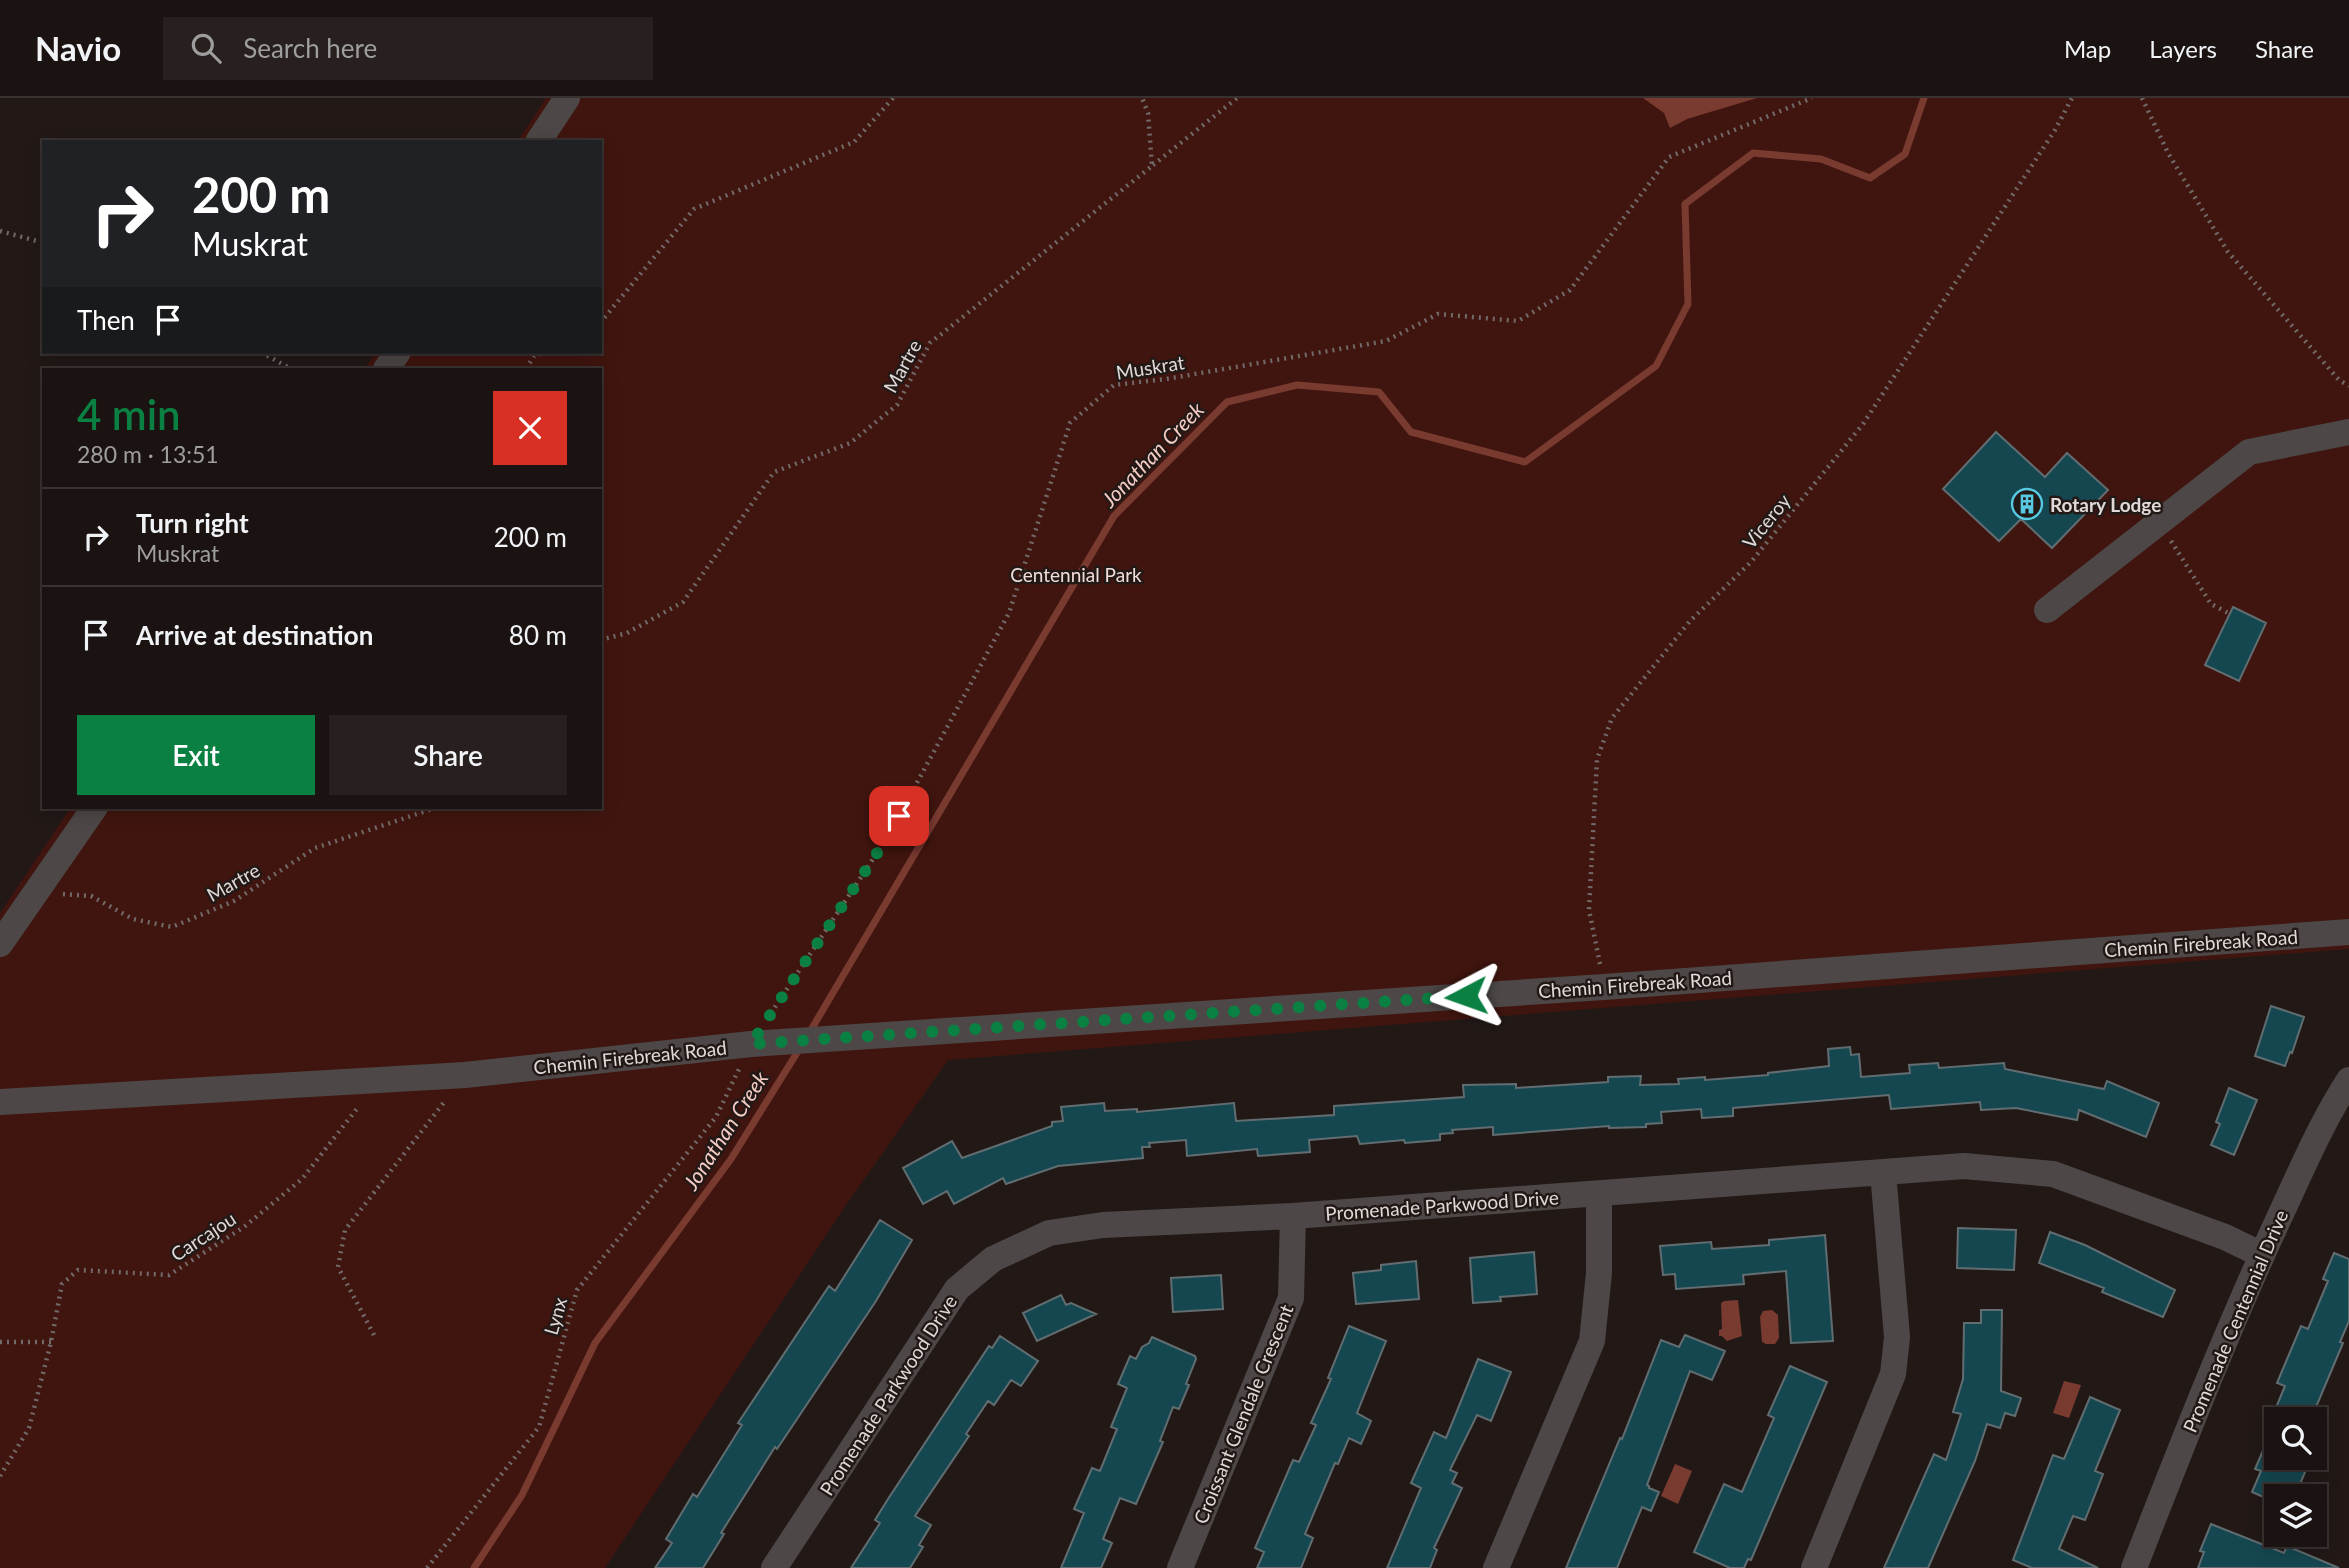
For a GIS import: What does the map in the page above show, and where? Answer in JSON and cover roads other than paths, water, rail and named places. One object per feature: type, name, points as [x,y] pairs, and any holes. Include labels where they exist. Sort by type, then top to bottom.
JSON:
[{"type":"street","points":[[539,140],[567,98]]},
{"type":"street","points":[[2047,610],[2249,452],[2349,432]]},
{"type":"street","points":[[0,944],[38,893],[94,809]]},
{"type":"street","name":"Chemin Firebreak Road","points":[[0,1102],[465,1075],[751,1044],[1604,987],[2349,932]]},
{"type":"street","name":"Promenade Centennial Drive","points":[[2134,1568],[2204,1390],[2262,1255],[2329,1111],[2349,1080]]},
{"type":"street","name":"Promenade Parkwood Drive","points":[[774,1568],[957,1289],[993,1259],[1048,1233],[1103,1225],[1293,1216],[1964,1166],[2053,1174],[2225,1237],[2262,1255]]},
{"type":"street","points":[[1814,1568],[1893,1374],[1897,1337],[1883,1172]]},
{"type":"street","points":[[1496,1568],[1592,1341],[1599,1273],[1599,1194]]},
{"type":"street","name":"Croissant Glendale Crescent","points":[[1180,1568],[1291,1298],[1293,1216]]},
{"type":"waterway","name":"Jonathan Creek","points":[[808,1035],[1114,516],[1227,402],[1297,385],[1379,392],[1411,432],[1525,462],[1656,366],[1688,304],[1685,204],[1753,153],[1821,159],[1870,178],[1905,154],[1924,98]]},
{"type":"waterway","name":"Jonathan Creek","points":[[474,1568],[522,1495],[595,1343],[731,1159],[800,1048]]},
{"type":"place","name":"Rotary Lodge","points":[[2027,504]]},
{"type":"park label","name":"Centennial Park","points":[[1076,574]]}]
